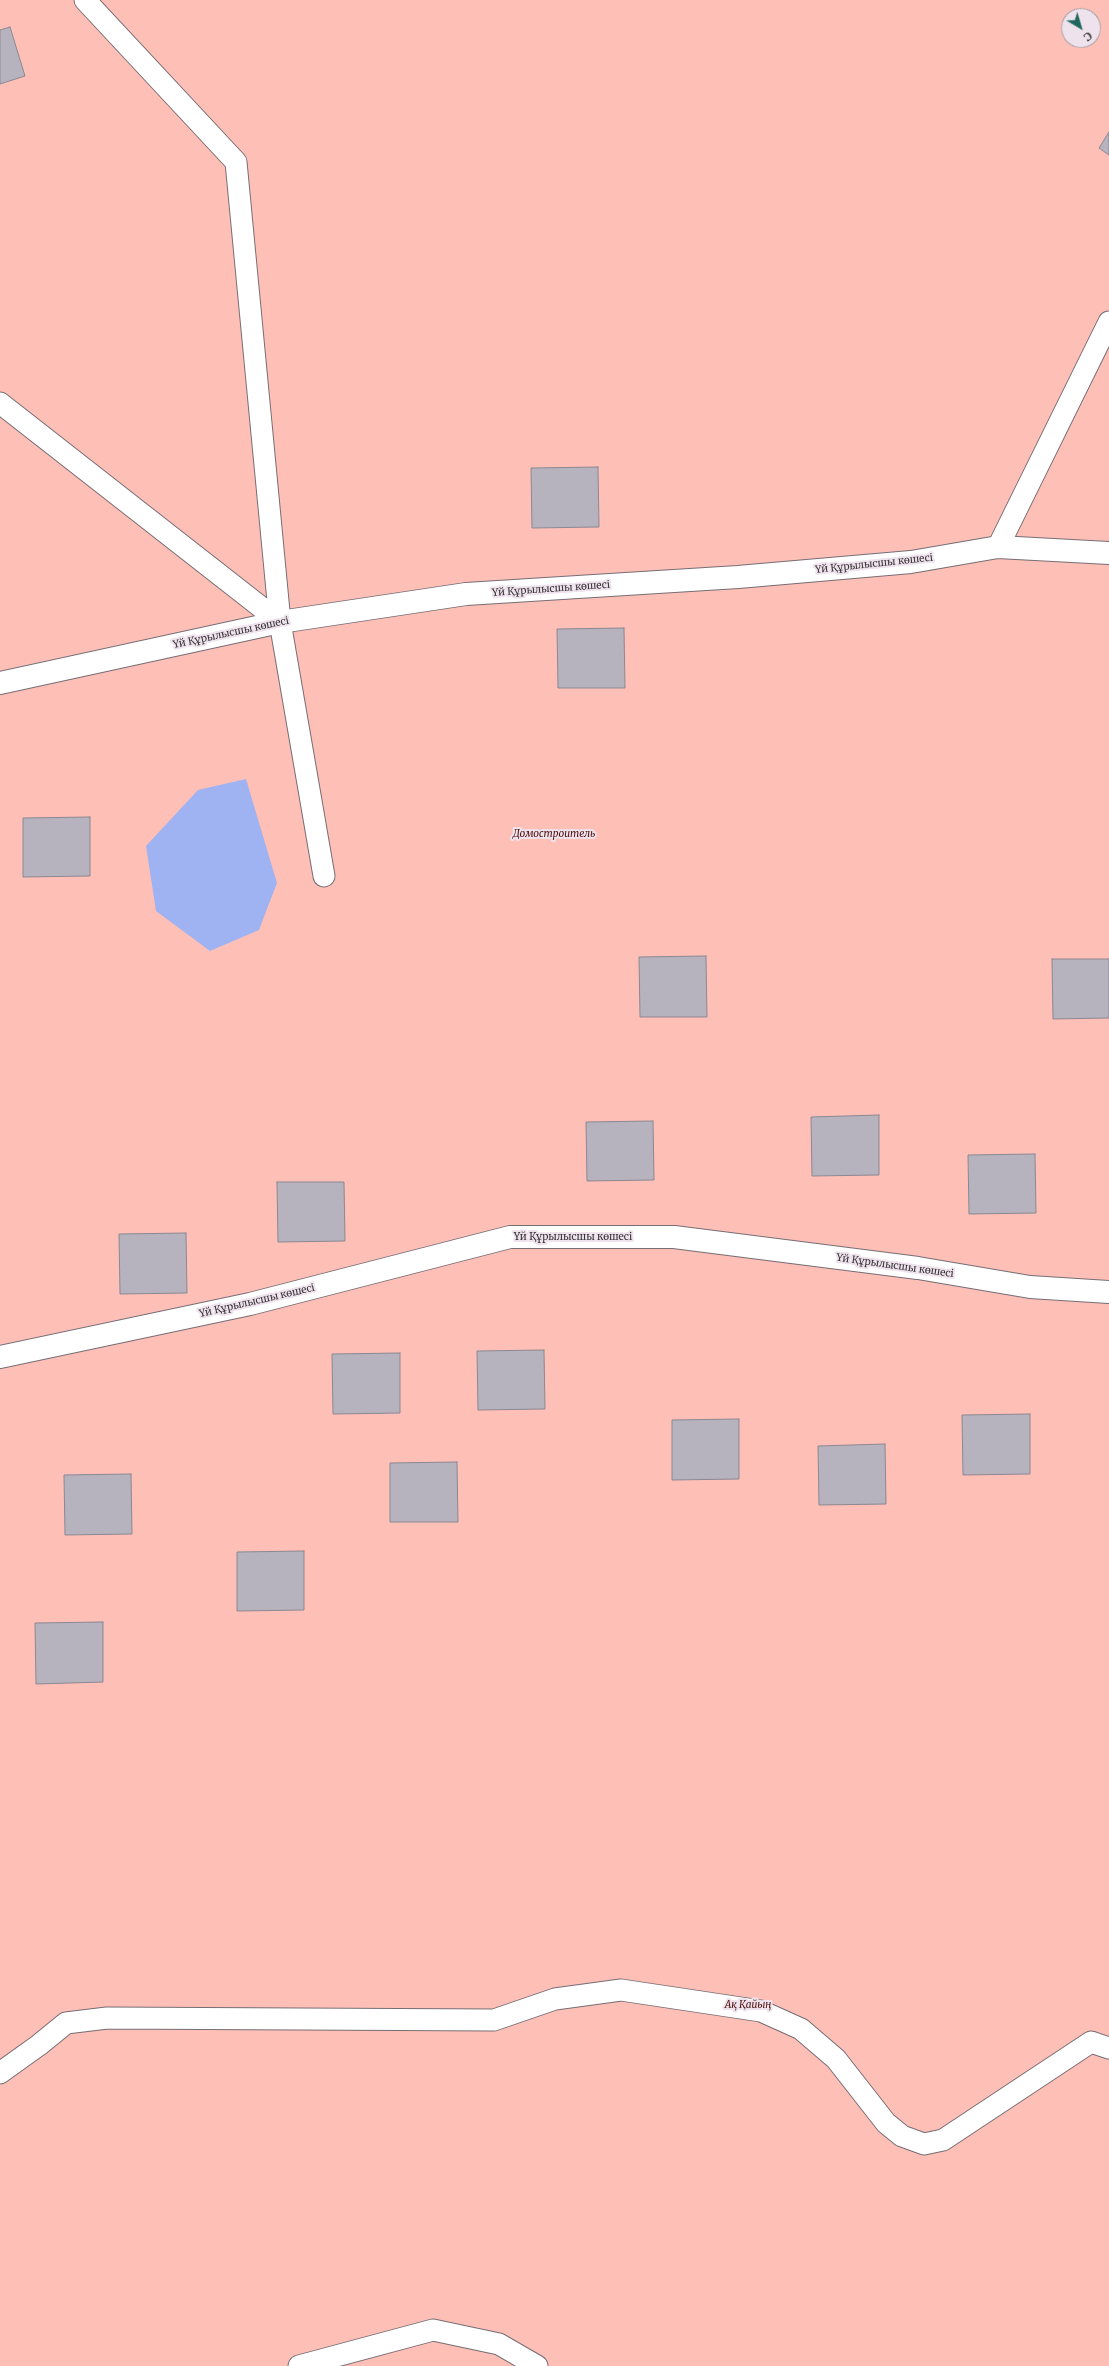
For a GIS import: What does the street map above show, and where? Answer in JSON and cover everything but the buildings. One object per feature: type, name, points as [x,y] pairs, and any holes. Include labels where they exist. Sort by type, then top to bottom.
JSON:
[{"type":"street","name":"Үй Құрылысшы көшесі","points":[[0,683],[280,622],[466,594],[738,577],[911,562],[998,547],[1109,553]]},
{"type":"street","name":"Үй Құрылысшы көшесі","points":[[0,1357],[250,1304],[510,1237],[674,1237],[918,1268],[1030,1287],[1109,1292]]},
{"type":"lane","points":[[85,0],[236,162],[280,622],[324,876]]},
{"type":"lane","points":[[998,547],[1109,322]]},
{"type":"lane","points":[[0,404],[280,622]]},
{"type":"lane","points":[[0,2072],[39,2045],[66,2022],[107,2018],[494,2020],[555,1999],[621,1990],[761,2011],[801,2029],[836,2059],[886,2123],[902,2136],[924,2144],[943,2140],[1091,2042],[1109,2048]]},
{"type":"lane","points":[[299,2366],[433,2330],[499,2344],[537,2366]]},
{"type":"green space","name":"Домостроитель","points":[[0,0],[1109,0],[1109,2366],[0,2366]]},
{"type":"water","points":[[246,779],[277,883],[259,930],[210,951],[156,911],[146,846],[198,790]]},
{"type":"park label","name":"Ақ Қайың","points":[[748,2005]]}]
